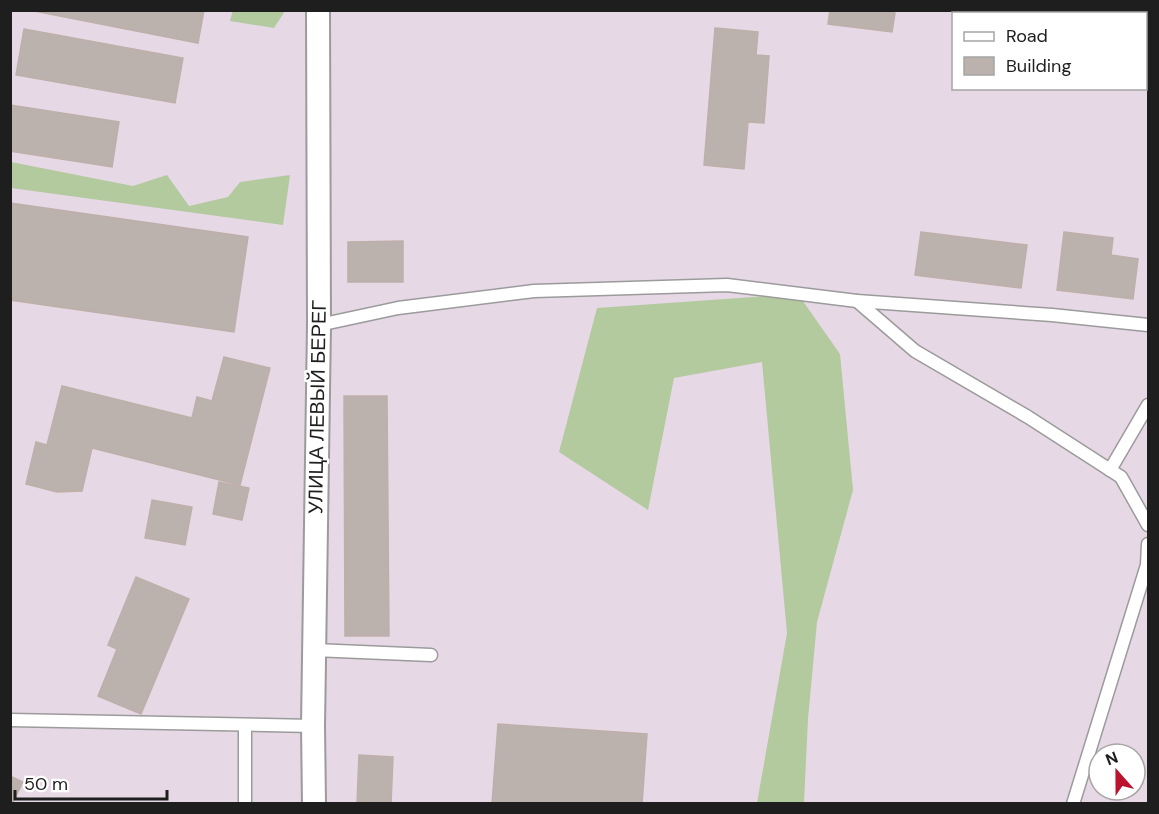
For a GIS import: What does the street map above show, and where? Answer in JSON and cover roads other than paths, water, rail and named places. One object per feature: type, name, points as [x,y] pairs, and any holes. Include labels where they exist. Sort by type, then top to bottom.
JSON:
[{"type":"street","name":"УЛИЦА ЛЕВЫЙ БЕРЕГ","points":[[314,804],[313,726],[319,325],[318,10]]},
{"type":"lane","points":[[319,325],[398,308],[534,291],[727,285],[857,302],[1052,315],[1149,325]]},
{"type":"lane","points":[[857,302],[915,351],[1028,417],[1121,477],[1149,525]]},
{"type":"lane","points":[[1110,470],[1149,405]]},
{"type":"lane","points":[[1073,804],[1147,565],[1149,544]]},
{"type":"lane","points":[[314,650],[431,655]]},
{"type":"lane","points":[[10,720],[313,726]]},
{"type":"lane","points":[[245,726],[245,804]]}]
